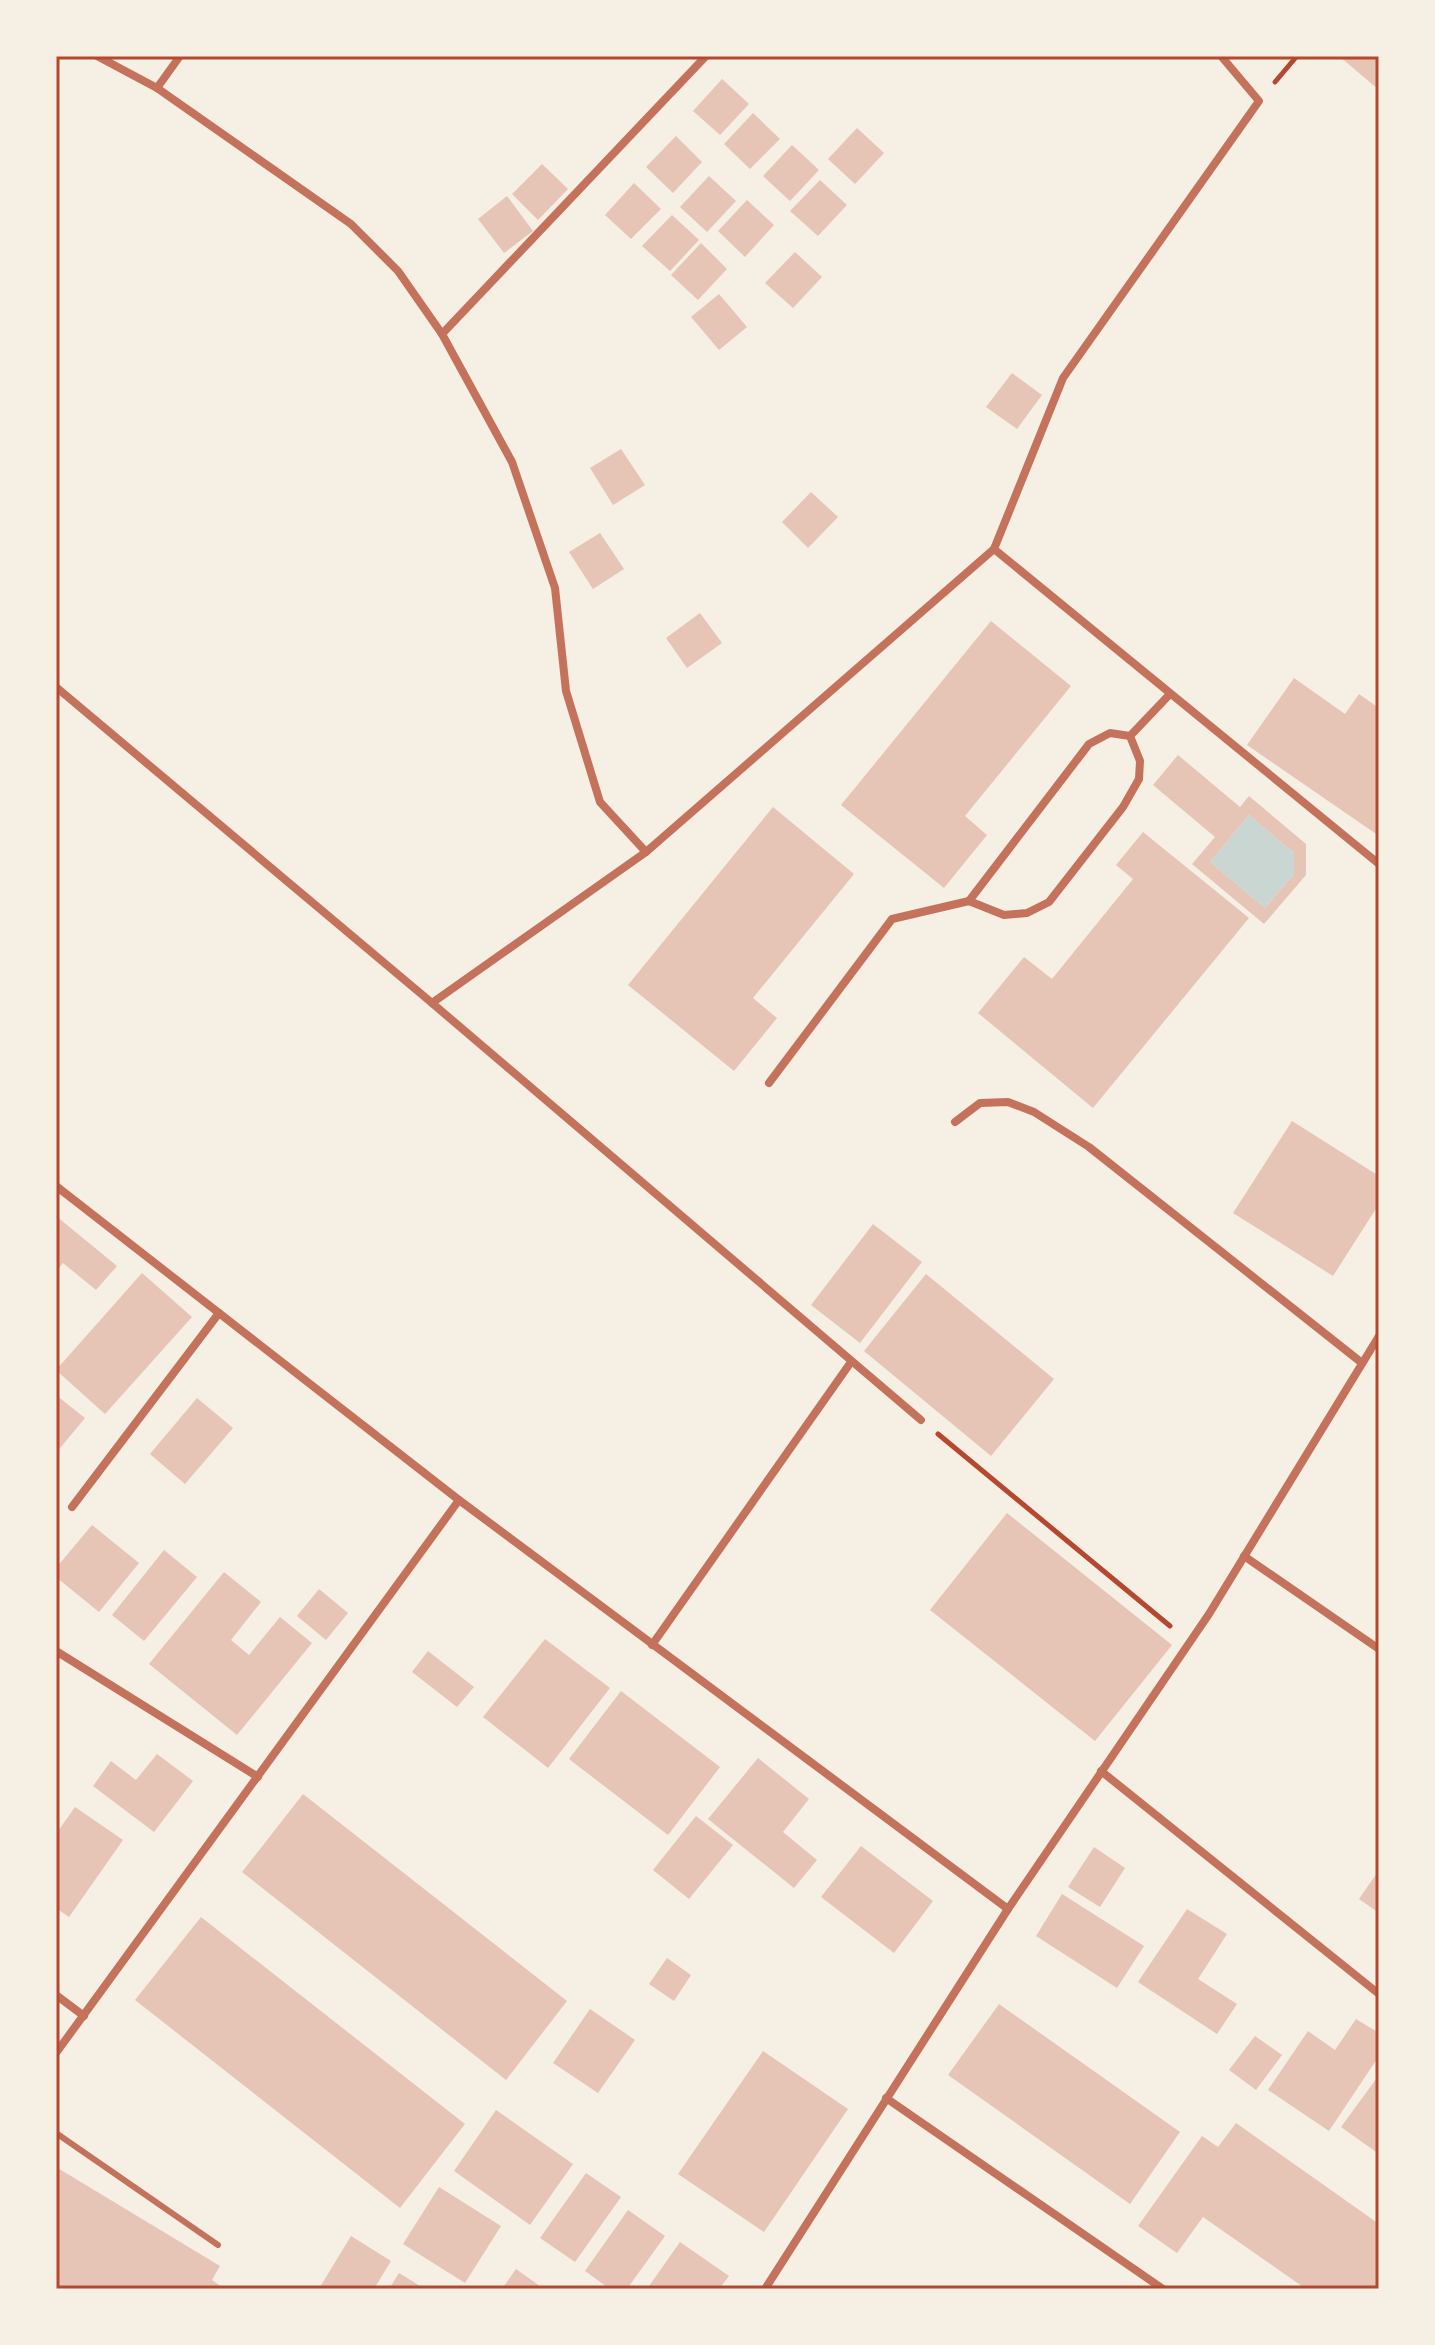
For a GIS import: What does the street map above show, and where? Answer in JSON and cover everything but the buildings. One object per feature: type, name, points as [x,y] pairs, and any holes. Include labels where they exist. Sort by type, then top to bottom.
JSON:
[{"type":"street","points":[[97,56],[157,88],[351,224],[398,271],[442,334],[512,462],[546,560],[555,588],[566,691],[600,802],[646,852]]},
{"type":"street","points":[[157,88],[180,56]]},
{"type":"street","points":[[442,334],[706,56]]},
{"type":"street","points":[[432,1003],[646,852],[994,549],[1063,378],[1259,101],[1221,56]]},
{"type":"street","points":[[994,549],[1379,864]]},
{"type":"street","points":[[56,687],[921,1420]]},
{"type":"street","points":[[1130,736],[1170,694]]},
{"type":"street","points":[[969,901],[1089,744],[1110,733],[1130,736]]},
{"type":"street","points":[[769,1083],[892,919],[969,901],[1004,915],[1027,913],[1049,902],[1123,807],[1139,779],[1140,761],[1130,736]]},
{"type":"street","points":[[955,1122],[980,1103],[1008,1102],[1034,1112],[1089,1147],[1362,1363]]},
{"type":"street","points":[[56,1186],[459,1500],[1008,1909]]},
{"type":"street","points":[[72,1507],[219,1313]]},
{"type":"street","points":[[765,2289],[1008,1909],[1189,1643],[1379,1336]]},
{"type":"street","points":[[652,1645],[851,1362]]},
{"type":"street","points":[[56,2053],[459,1500]]},
{"type":"street","points":[[1244,1556],[1379,1649]]},
{"type":"street","points":[[56,1651],[258,1777]]},
{"type":"street","points":[[1101,1771],[1379,1994]]},
{"type":"street","points":[[56,1995],[84,2016]]},
{"type":"street","points":[[886,2098],[1163,2289]]},
{"type":"lane","points":[[56,2133],[218,2245]]},
{"type":"path","points":[[921,1420],[1090,1557],[1189,1643]]},
{"type":"shaded area","points":[[1249,815],[1294,853],[1294,874],[1265,908],[1210,862]]}]
